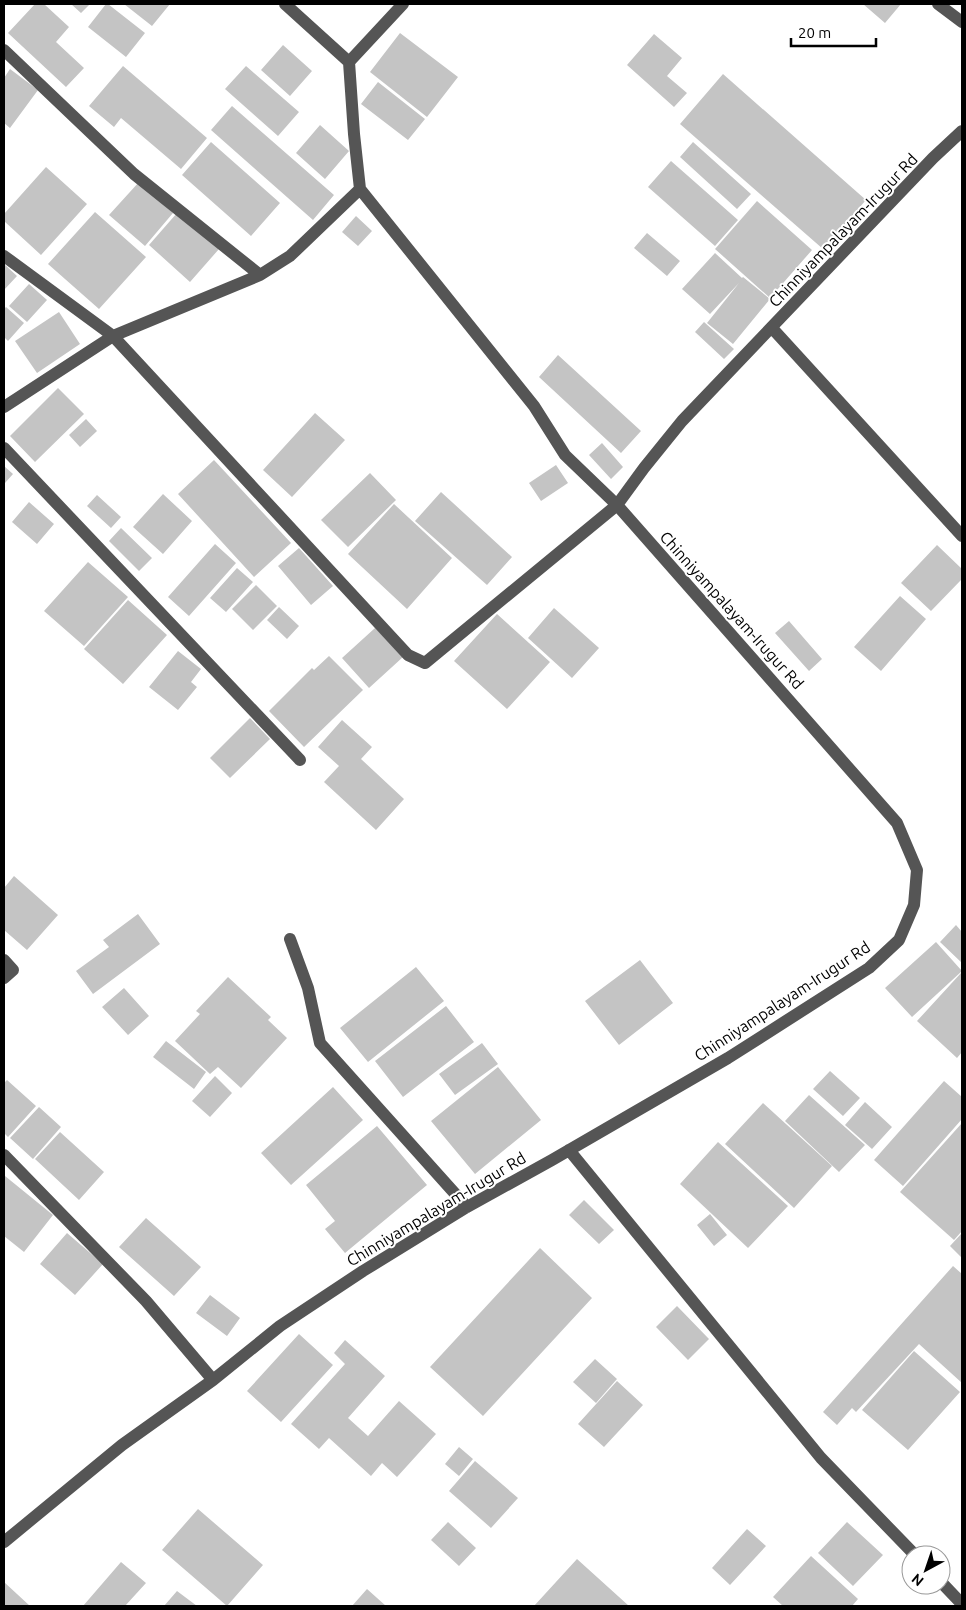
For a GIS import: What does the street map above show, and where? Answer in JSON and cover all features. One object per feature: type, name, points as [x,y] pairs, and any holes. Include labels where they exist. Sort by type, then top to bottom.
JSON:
[{"type":"street","points":[[4,256],[113,336],[408,655],[425,663],[617,505],[565,455],[534,406],[360,189],[349,62],[285,4]]},
{"type":"street","points":[[349,62],[403,4]]},
{"type":"street","points":[[938,4],[962,22]]},
{"type":"street","points":[[4,50],[134,174],[260,275]]},
{"type":"street","name":"Chinniyampalayam-Irugur Rd","points":[[4,1542],[122,1445],[212,1380],[280,1326],[363,1271],[466,1207],[728,1058],[869,968],[899,940],[914,905],[917,870],[897,823],[617,505],[644,468],[682,422],[962,131]]},
{"type":"street","points":[[4,408],[113,336],[260,275],[290,256],[360,189]]},
{"type":"street","points":[[772,328],[962,536]]},
{"type":"street","points":[[4,448],[300,760]]},
{"type":"street","points":[[290,939],[308,988],[320,1043],[466,1207]]},
{"type":"street","points":[[4,960],[13,970],[4,978]]},
{"type":"street","points":[[569,1150],[821,1458],[905,1545]]},
{"type":"street","points":[[4,1155],[146,1301],[212,1380]]},
{"type":"street","points":[[951,1592],[962,1604]]},
{"type":"building","points":[[35,4],[44,4],[69,27],[56,42],[84,68],[66,87],[8,33]]},
{"type":"building","points":[[71,4],[90,4],[81,13]]},
{"type":"building","points":[[106,4],[145,33],[126,57],[88,27]]},
{"type":"building","points":[[124,4],[170,4],[152,26]]},
{"type":"building","points":[[863,4],[901,4],[885,23]]},
{"type":"building","points":[[400,33],[458,77],[427,117],[370,72]]},
{"type":"building","points":[[654,34],[682,58],[667,76],[687,93],[674,107],[627,65]]},
{"type":"building","points":[[283,45],[312,71],[290,96],[261,70]]},
{"type":"building","points":[[123,66],[207,138],[181,169],[121,118],[114,127],[89,106]]},
{"type":"building","points":[[246,66],[299,112],[278,136],[225,89]]},
{"type":"building","points":[[10,69],[38,90],[10,128],[4,123],[4,78]]},
{"type":"building","points":[[723,74],[866,200],[823,249],[680,124]]},
{"type":"building","points":[[378,82],[425,119],[408,140],[361,104]]},
{"type":"building","points":[[232,106],[334,195],[313,220],[211,130]]},
{"type":"building","points":[[320,125],[349,151],[325,179],[296,153]]},
{"type":"building","points":[[211,142],[280,203],[251,236],[182,175]]},
{"type":"building","points":[[693,142],[751,194],[737,209],[680,157]]},
{"type":"building","points":[[671,161],[738,220],[715,246],[648,187]]},
{"type":"building","points":[[46,167],[87,204],[41,255],[4,221],[4,214]]},
{"type":"building","points":[[139,182],[173,213],[145,246],[109,215]]},
{"type":"building","points":[[757,201],[812,250],[770,298],[715,249]]},
{"type":"building","points":[[95,212],[146,257],[99,309],[48,264]]},
{"type":"building","points":[[177,213],[219,249],[190,282],[149,245]]},
{"type":"building","points":[[356,216],[372,231],[358,246],[342,232]]},
{"type":"building","points":[[647,233],[680,261],[667,276],[634,248]]},
{"type":"building","points":[[715,253],[742,278],[770,299],[733,344],[707,323],[739,283],[710,314],[682,289]]},
{"type":"building","points":[[4,264],[17,276],[4,290]]},
{"type":"building","points":[[29,284],[47,300],[27,322],[9,306]]},
{"type":"building","points":[[6,307],[24,323],[8,341],[4,337],[4,309]]},
{"type":"building","points":[[59,312],[80,344],[37,373],[15,341]]},
{"type":"building","points":[[704,322],[734,349],[724,359],[695,332]]},
{"type":"building","points":[[558,355],[641,431],[621,453],[539,377]]},
{"type":"building","points":[[58,388],[84,414],[35,462],[10,436]]},
{"type":"building","points":[[315,413],[345,440],[292,497],[263,470]]},
{"type":"building","points":[[86,419],[97,431],[80,447],[69,435]]},
{"type":"building","points":[[602,443],[623,467],[611,479],[589,455]]},
{"type":"building","points":[[214,460],[291,543],[254,577],[178,494]]},
{"type":"building","points":[[556,465],[568,483],[541,501],[529,483]]},
{"type":"building","points":[[4,466],[13,474],[5,483],[4,482]]},
{"type":"building","points":[[370,473],[396,500],[348,547],[321,520]]},
{"type":"building","points":[[441,492],[512,557],[487,585],[415,521]]},
{"type":"building","points":[[163,494],[192,521],[163,554],[133,527]]},
{"type":"building","points":[[97,495],[121,517],[111,528],[87,506]]},
{"type":"building","points":[[29,502],[54,524],[37,544],[12,522]]},
{"type":"building","points":[[394,504],[452,558],[407,609],[348,554]]},
{"type":"building","points":[[121,528],[152,558],[139,571],[109,541]]},
{"type":"building","points":[[215,544],[236,563],[189,616],[168,597]]},
{"type":"building","points":[[937,545],[962,569],[962,579],[931,611],[901,583]]},
{"type":"building","points":[[299,548],[333,586],[311,605],[278,566]]},
{"type":"building","points":[[88,562],[128,597],[84,646],[44,611]]},
{"type":"building","points":[[237,568],[253,582],[226,612],[210,598]]},
{"type":"building","points":[[256,585],[277,606],[253,630],[232,609]]},
{"type":"building","points":[[900,596],[926,619],[881,671],[854,647]]},
{"type":"building","points":[[128,600],[167,635],[123,684],[84,649]]},
{"type":"building","points":[[279,607],[299,626],[287,639],[267,620]]},
{"type":"building","points":[[554,608],[599,648],[572,678],[528,638]]},
{"type":"building","points":[[497,614],[550,662],[507,709],[454,661]]},
{"type":"building","points":[[789,621],[822,659],[809,671],[775,633]]},
{"type":"building","points":[[375,628],[403,657],[369,688],[342,658]]},
{"type":"building","points":[[178,651],[201,669],[191,682],[197,687],[178,710],[149,687]]},
{"type":"building","points":[[329,656],[363,690],[304,747],[269,711],[312,668],[314,670]]},
{"type":"building","points":[[250,718],[270,739],[230,778],[210,758]]},
{"type":"building","points":[[342,720],[372,747],[361,759],[404,799],[376,830],[324,782],[339,766],[318,747]]},
{"type":"building","points":[[14,876],[58,915],[27,950],[4,930],[4,888]]},
{"type":"building","points":[[138,914],[160,944],[93,994],[76,971],[109,947],[103,940]]},
{"type":"building","points":[[956,925],[962,932],[962,963],[940,942]]},
{"type":"building","points":[[936,942],[962,971],[912,1017],[885,988]]},
{"type":"building","points":[[640,960],[673,1003],[619,1045],[585,1001]]},
{"type":"building","points":[[416,967],[444,1001],[368,1062],[340,1028]]},
{"type":"building","points":[[961,973],[962,1052],[957,1058],[917,1021]]},
{"type":"building","points":[[228,977],[271,1017],[268,1020],[287,1038],[241,1088],[218,1067],[210,1074],[175,1041],[200,1014],[196,1011]]},
{"type":"building","points":[[124,988],[149,1016],[128,1035],[102,1007]]},
{"type":"building","points":[[446,1006],[474,1042],[403,1097],[375,1061]]},
{"type":"building","points":[[166,1041],[206,1072],[194,1089],[153,1057]]},
{"type":"building","points":[[482,1043],[498,1064],[455,1095],[439,1074]]},
{"type":"building","points":[[498,1067],[541,1120],[475,1174],[431,1121]]},
{"type":"building","points":[[830,1071],[860,1098],[843,1116],[813,1089]]},
{"type":"building","points":[[215,1076],[232,1093],[210,1117],[192,1101]]},
{"type":"building","points":[[7,1080],[36,1106],[8,1137],[4,1133],[4,1083]]},
{"type":"building","points":[[944,1081],[962,1097],[962,1119],[903,1186],[874,1160]]},
{"type":"building","points":[[333,1087],[363,1120],[291,1185],[261,1153]]},
{"type":"building","points":[[809,1095],[865,1145],[839,1172],[785,1121]]},
{"type":"building","points":[[865,1102],[892,1127],[872,1149],[845,1125]]},
{"type":"building","points":[[763,1103],[832,1166],[794,1208],[725,1144]]},
{"type":"building","points":[[39,1107],[61,1127],[33,1159],[10,1138]]},
{"type":"building","points":[[962,1123],[962,1231],[954,1240],[900,1192]]},
{"type":"building","points":[[377,1126],[427,1185],[345,1253],[325,1229],[335,1221],[306,1185]]},
{"type":"building","points":[[60,1132],[104,1172],[79,1200],[35,1159]]},
{"type":"building","points":[[718,1142],[788,1206],[748,1248],[680,1184]]},
{"type":"building","points":[[5,1176],[53,1215],[24,1252],[4,1236]]},
{"type":"building","points":[[584,1200],[614,1230],[599,1244],[569,1215]]},
{"type":"building","points":[[710,1214],[727,1235],[714,1246],[697,1225]]},
{"type":"building","points":[[146,1218],[201,1267],[174,1296],[119,1247]]},
{"type":"building","points":[[67,1233],[103,1264],[75,1295],[40,1264]]},
{"type":"building","points":[[962,1233],[962,1258],[950,1246]]},
{"type":"building","points":[[540,1248],[592,1298],[483,1416],[430,1367]]},
{"type":"building","points":[[953,1266],[962,1274],[962,1383],[919,1344],[856,1412],[852,1408],[837,1425],[823,1412]]},
{"type":"building","points":[[210,1295],[240,1318],[227,1336],[196,1313]]},
{"type":"building","points":[[677,1306],[709,1339],[688,1360],[656,1327]]},
{"type":"building","points":[[299,1334],[333,1365],[281,1422],[247,1391]]},
{"type":"building","points":[[345,1340],[385,1376],[348,1418],[368,1436],[399,1401],[436,1434],[397,1477],[382,1463],[371,1476],[329,1438],[319,1449],[291,1424],[345,1364],[334,1353]]},
{"type":"building","points":[[914,1351],[960,1392],[908,1450],[862,1410]]},
{"type":"building","points":[[595,1359],[617,1379],[596,1403],[573,1382]]},
{"type":"building","points":[[617,1381],[643,1405],[604,1447],[578,1424]]},
{"type":"building","points":[[459,1447],[473,1459],[459,1476],[445,1464]]},
{"type":"building","points":[[475,1461],[518,1498],[491,1528],[449,1491]]},
{"type":"building","points":[[198,1509],[263,1565],[227,1606],[162,1550]]},
{"type":"building","points":[[448,1522],[476,1548],[459,1566],[431,1540]]},
{"type":"building","points":[[847,1522],[883,1555],[853,1586],[818,1553]]},
{"type":"building","points":[[747,1529],[766,1546],[730,1585],[712,1568]]},
{"type":"building","points":[[811,1556],[858,1599],[852,1606],[783,1606],[773,1597]]},
{"type":"building","points":[[577,1559],[629,1606],[534,1606]]},
{"type":"building","points":[[121,1562],[146,1583],[125,1606],[83,1606]]},
{"type":"building","points":[[4,1582],[30,1606],[4,1606]]},
{"type":"building","points":[[367,1589],[386,1606],[352,1606]]},
{"type":"building","points":[[177,1591],[197,1606],[164,1606]]}]
